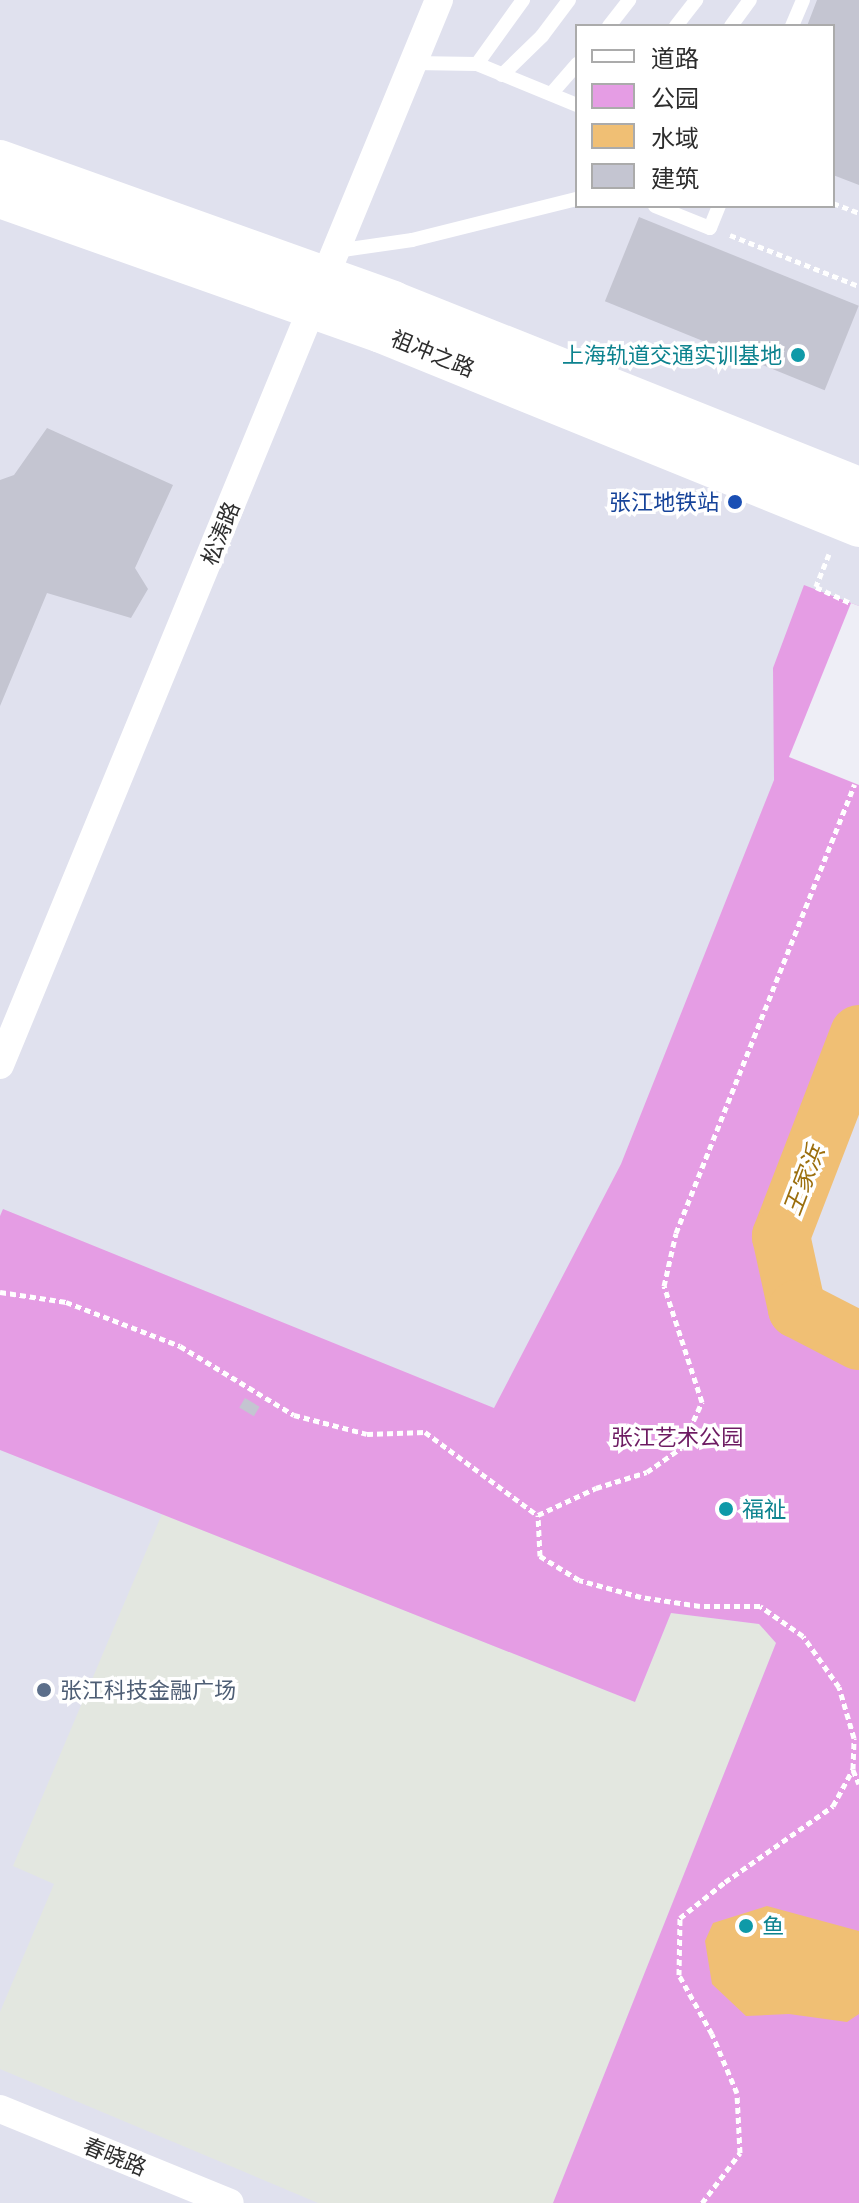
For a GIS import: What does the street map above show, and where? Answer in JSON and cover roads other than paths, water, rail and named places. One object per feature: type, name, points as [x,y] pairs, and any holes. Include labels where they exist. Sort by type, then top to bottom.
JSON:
[{"type":"main road","name":"祖冲之路","points":[[0,160],[325,279],[854,511]]},
{"type":"main road","name":"祖冲之路","points":[[0,198],[325,279]]},
{"type":"street","name":"松涛路","points":[[0,1065],[439,0]]},
{"type":"street","name":"春晓路","points":[[0,2109],[230,2203]]},
{"type":"lane","points":[[477,64],[523,0]]},
{"type":"lane","points":[[502,75],[542,36],[569,0]]},
{"type":"lane","points":[[611,24],[629,0]]},
{"type":"lane","points":[[678,24],[696,0]]},
{"type":"lane","points":[[732,24],[750,0]]},
{"type":"lane","points":[[793,24],[803,0]]},
{"type":"lane","points":[[413,63],[477,64],[575,104]]},
{"type":"lane","points":[[551,94],[575,66]]},
{"type":"lane","points":[[325,279],[412,240],[575,199]]},
{"type":"lane","points":[[660,208],[710,228],[718,208]]},
{"type":"water","points":[[767,1906],[859,1931],[859,2014],[847,2022],[789,2014],[746,2016],[712,1984],[705,1941],[713,1923]]},
{"type":"waterway","name":"王家浜","points":[[859,1034],[781,1236],[797,1309],[859,1341]]},
{"type":"place","name":"上海轨道交通实训基地","points":[[798,355]]},
{"type":"place","name":"张江地铁站","points":[[735,502]]},
{"type":"place","name":"福祉","points":[[726,1509]]},
{"type":"place","name":"张江科技金融广场","points":[[44,1690]]},
{"type":"place","name":"鱼","points":[[746,1926]]},
{"type":"park label","name":"张江艺术公园","points":[[677,1437]]}]
